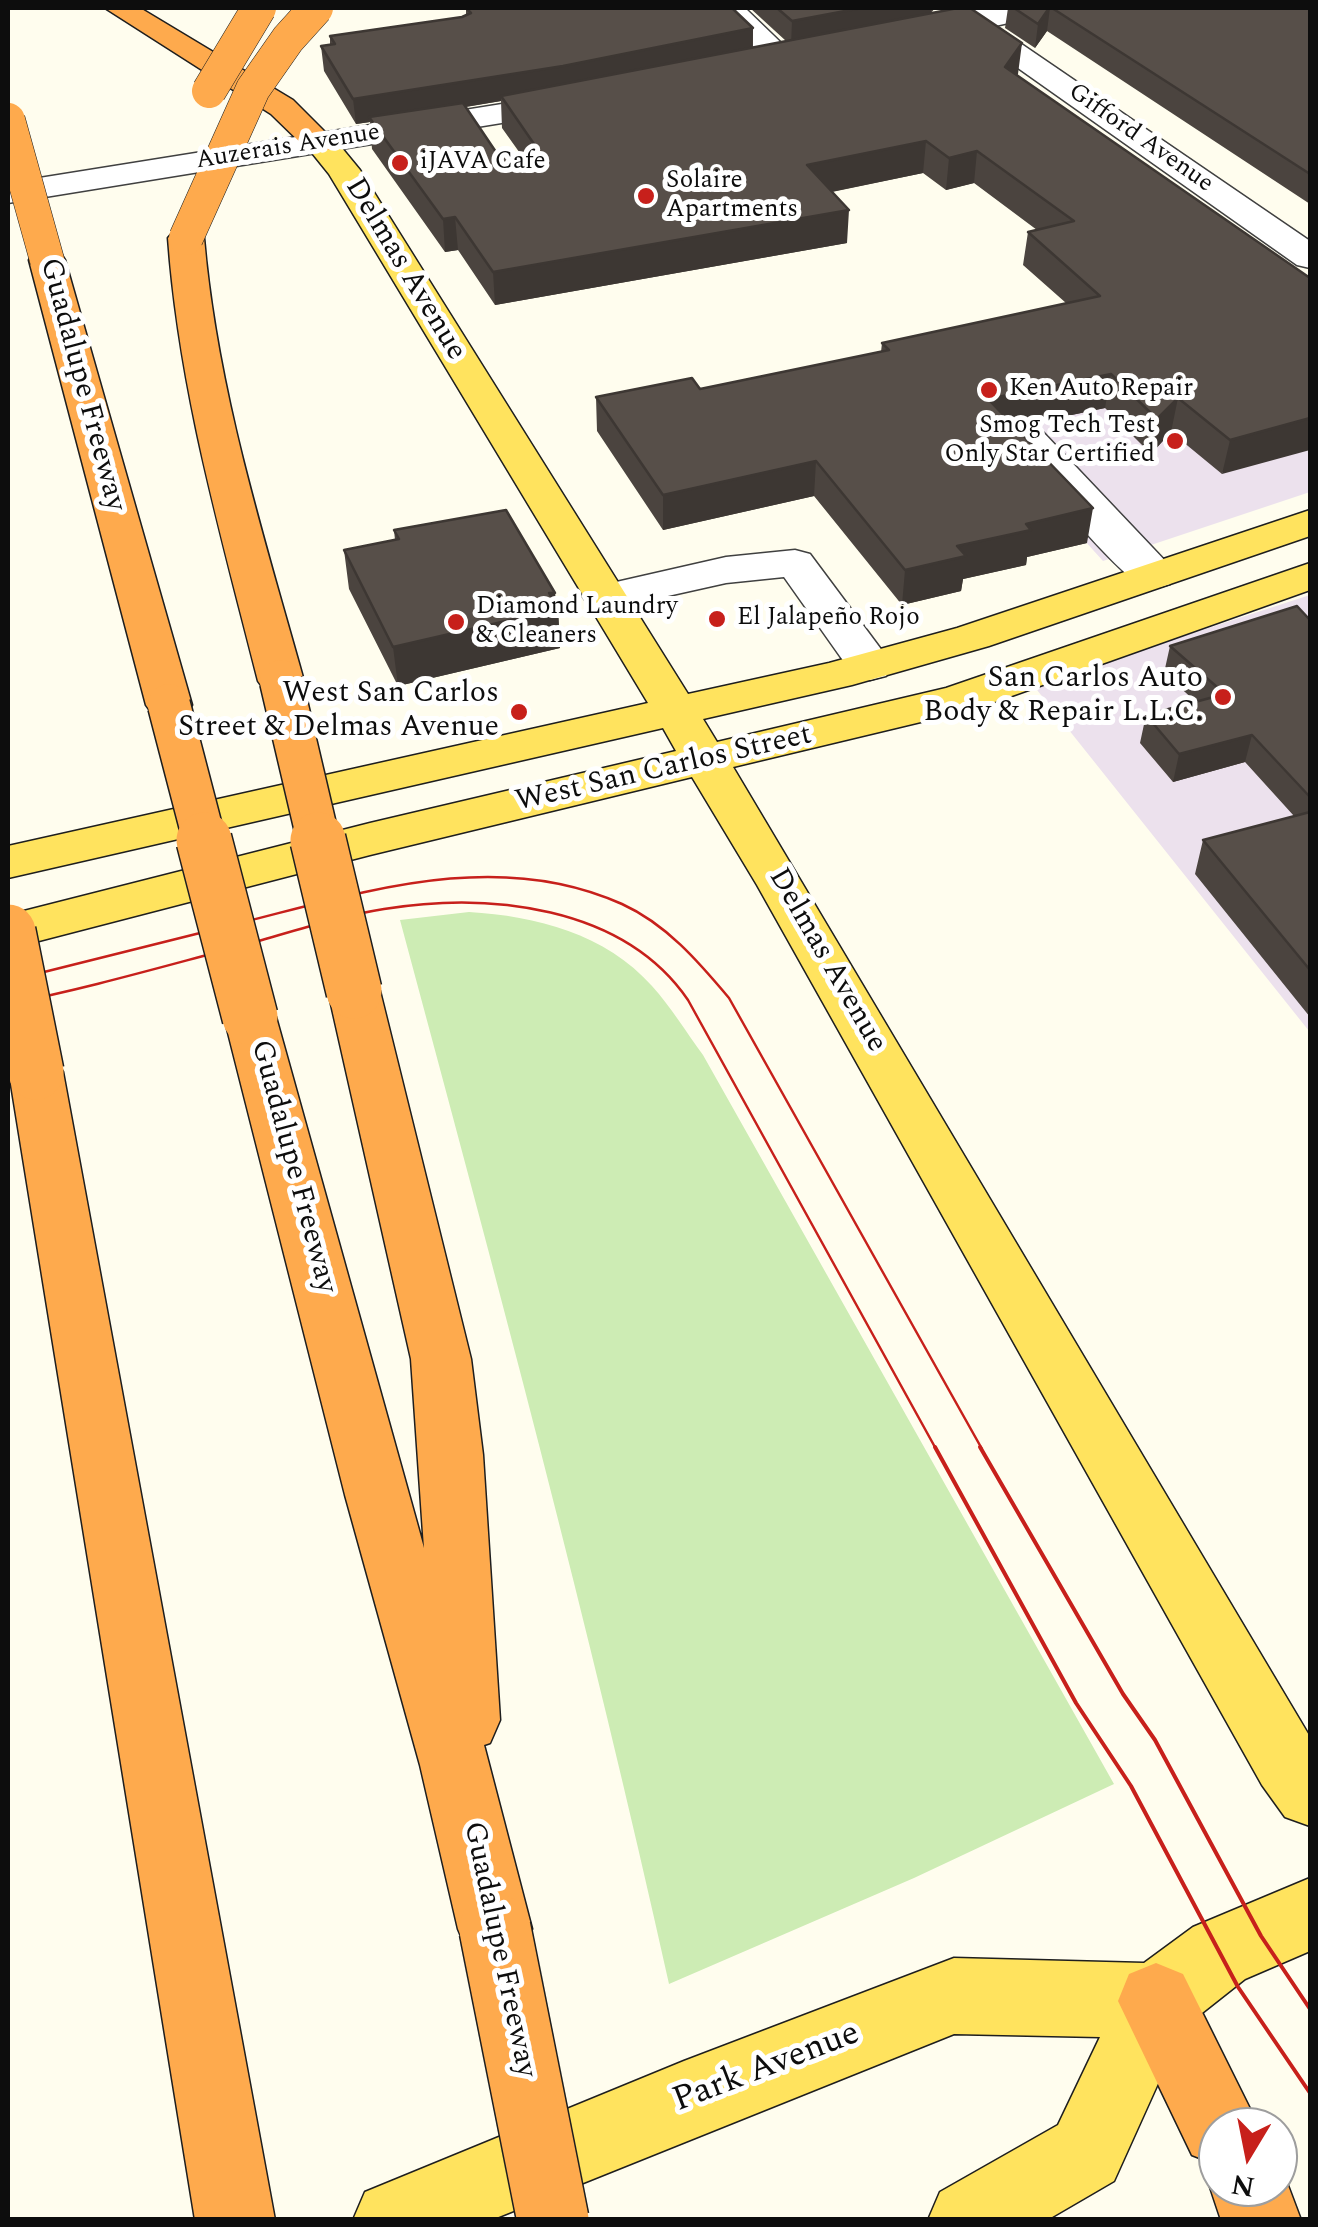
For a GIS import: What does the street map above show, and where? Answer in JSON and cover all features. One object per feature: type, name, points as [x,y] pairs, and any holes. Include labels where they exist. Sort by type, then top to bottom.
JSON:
[{"type":"highway","points":[[120,8],[282,107],[320,143]]},
{"type":"highway","points":[[259,8],[216,78],[192,132],[178,178],[178,206],[205,376],[281,680],[440,1358],[452,1456],[474,1823]]},
{"type":"highway","points":[[186,238],[204,208],[225,147],[258,78],[284,41],[316,8]]},
{"type":"highway","name":"Guadalupe Freeway","points":[[8,120],[306,1214],[378,1496],[474,1823],[553,2220]]},
{"type":"highway","points":[[8,932],[36,1072],[235,2220]]},
{"type":"highway","points":[[1156,2000],[1210,2107]]},
{"type":"main road","name":"Delmas Avenue","points":[[320,143],[343,170],[792,902],[1277,1745],[1310,1792]]},
{"type":"main road","name":"West San Carlos Street","points":[[8,862],[870,666],[974,637],[1310,522]]},
{"type":"main road","name":"West San Carlos Street","points":[[8,932],[959,698],[1306,584]]},
{"type":"main road","points":[[968,2220],[1086,2153],[1156,2000],[1218,1953],[1310,1914]]},
{"type":"main road","name":"Park Avenue","points":[[393,2220],[684,2100],[954,1996],[1156,2000]]},
{"type":"street","points":[[728,8],[784,61]]},
{"type":"street","name":"Gifford Avenue","points":[[934,8],[970,22],[1310,257]]},
{"type":"street","points":[[885,40],[1038,8]]},
{"type":"street","points":[[746,69],[817,54]]},
{"type":"street","name":"Auzerais Avenue","points":[[8,193],[599,98]]},
{"type":"street","points":[[474,118],[494,149]]},
{"type":"street","points":[[1028,439],[1156,575]]},
{"type":"street","points":[[604,597],[726,570],[794,564],[870,666]]},
{"type":"shaded area","points":[[1310,359],[1310,492],[1103,561],[982,427]]},
{"type":"shaded area","points":[[1310,595],[1310,1030],[1309,1031],[1033,685]]},
{"type":"green space","points":[[469,912],[544,923],[592,941],[634,968],[672,1011],[703,1055],[1114,1784],[914,1878],[669,1984],[574,1584],[400,920]]},
{"type":"building","points":[[466,8],[732,8],[753,28],[563,66],[353,99],[321,46],[335,44],[330,36],[462,17],[471,13]]},
{"type":"building","points":[[777,8],[861,8],[792,21]]},
{"type":"building","points":[[970,8],[1022,43],[1005,67],[1310,278],[1310,418],[1230,440],[1178,398],[1157,419],[1111,374],[988,399],[1093,508],[1026,524],[1031,530],[957,546],[966,556],[905,570],[816,461],[663,495],[596,397],[692,378],[700,389],[889,350],[882,343],[1100,296],[1028,232],[1074,221],[977,151],[949,158],[926,141],[807,165],[849,210],[493,272],[455,217],[443,219],[369,117],[463,103],[498,155],[526,157],[534,144],[501,96]]},
{"type":"building","points":[[1014,8],[1049,8],[1038,24]]},
{"type":"building","points":[[1052,8],[1310,8],[1310,174]]},
{"type":"building","points":[[506,510],[555,593],[549,593],[558,609],[393,647],[344,550],[399,539],[394,530]]},
{"type":"building","points":[[1297,606],[1310,620],[1310,797],[1252,735],[1179,754],[1146,715],[1225,694],[1170,646]]},
{"type":"building","points":[[1310,812],[1310,970],[1203,840]]},
{"type":"tram line","points":[[8,981],[338,898],[433,880],[528,879],[575,887],[622,904],[667,933],[729,998],[982,1449]]},
{"type":"tram line","points":[[8,1004],[384,909],[424,904],[509,905],[551,912],[591,925],[628,943],[661,968],[688,1000],[936,1449]]},
{"type":"tram line","points":[[935,1447],[1076,1703],[1131,1786],[1238,1987],[1310,2093]]},
{"type":"tram line","points":[[980,1447],[1123,1694],[1155,1740],[1261,1936],[1310,2009]]},
{"type":"place","name":"iJAVA Cafe","points":[[400,163]]},
{"type":"place","name":"Solaire Apartments","points":[[646,196]]},
{"type":"place","name":"Ken Auto Repair","points":[[989,390]]},
{"type":"place","name":"Smog Tech Test Only Star Certified","points":[[1175,441]]},
{"type":"place","name":"El Jalapeño Rojo","points":[[717,619]]},
{"type":"place","name":"Diamond Laundry & Cleaners","points":[[456,622]]},
{"type":"place","name":"San Carlos Auto Body & Repair L.L.C.","points":[[1223,697]]},
{"type":"place","name":"West San Carlos Street & Delmas Avenue","points":[[519,712]]}]
